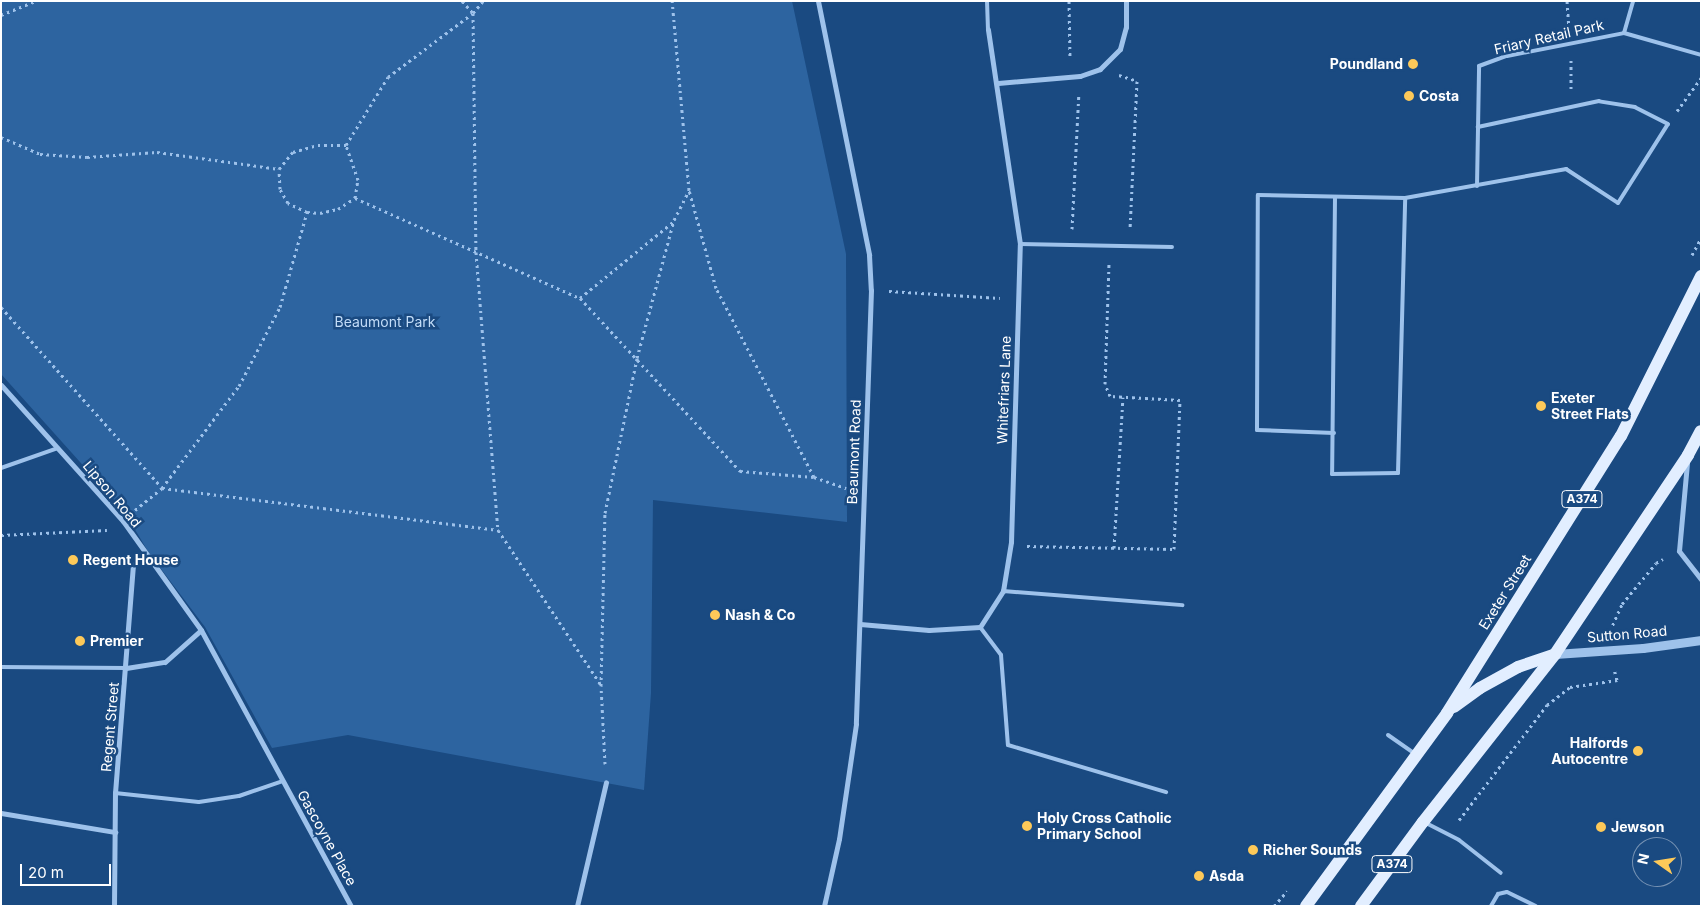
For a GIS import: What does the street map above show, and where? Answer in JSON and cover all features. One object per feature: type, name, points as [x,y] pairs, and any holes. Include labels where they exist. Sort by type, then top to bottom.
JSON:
[{"type":"main road","name":"Exeter Street","points":[[1306,906],[1447,713],[1621,436],[1701,276]]},
{"type":"main road","name":"A374","points":[[1361,906],[1423,822],[1555,654],[1688,455],[1701,430]]},
{"type":"main road","points":[[1447,713],[1480,688],[1518,667],[1555,654]]},
{"type":"street","name":"Beaumont Road","points":[[818,1],[869,255],[871,290],[856,724],[839,839],[824,906]]},
{"type":"street","points":[[998,83],[1080,76],[1100,69],[1120,49],[1126,28],[1126,1]]},
{"type":"street","name":"Whitefriars Lane","points":[[980,627],[1003,591],[1010,546],[1020,244],[998,83],[988,29]]},
{"type":"street","name":"Lipson Road","points":[[1,385],[123,521],[143,553],[201,630],[283,781]]},
{"type":"street","points":[[1688,455],[1679,551],[1701,579]]},
{"type":"street","name":"Regent Street","points":[[114,906],[115,793],[133,566],[143,553]]},
{"type":"street","points":[[860,624],[929,630],[980,627]]},
{"type":"street","points":[[126,668],[166,662],[201,630]]},
{"type":"street","name":"Sutton Road","points":[[1555,654],[1701,640]]},
{"type":"street","name":"Gascoyne Place","points":[[283,781],[351,906]]},
{"type":"street","points":[[578,906],[606,782]]},
{"type":"street","points":[[1,814],[115,832]]},
{"type":"lane","points":[[987,1],[988,29]]},
{"type":"lane","name":"Friary Retail Park","points":[[1624,33],[1634,1]]},
{"type":"lane","name":"Friary Retail Park","points":[[1478,127],[1479,66],[1516,54],[1624,33],[1701,55]]},
{"type":"lane","points":[[1334,433],[1257,430],[1258,195],[1405,198],[1477,186],[1566,169],[1618,203],[1668,124],[1635,107],[1600,101],[1478,127],[1477,186]]},
{"type":"lane","points":[[1335,198],[1334,433],[1332,474],[1398,473],[1405,198]]},
{"type":"lane","points":[[1020,244],[1172,247]]},
{"type":"lane","points":[[1,468],[58,448]]},
{"type":"lane","points":[[1003,591],[1182,605]]},
{"type":"lane","points":[[980,627],[1001,655],[1008,745],[1166,792]]},
{"type":"lane","points":[[1,666],[126,668]]},
{"type":"lane","points":[[1388,735],[1416,754]]},
{"type":"lane","points":[[115,793],[199,802],[239,796],[283,781]]},
{"type":"lane","points":[[1423,822],[1459,840],[1501,873]]},
{"type":"lane","points":[[1491,906],[1498,894],[1507,892],[1536,906]]},
{"type":"path","points":[[1,15],[35,1]]},
{"type":"path","points":[[462,1],[473,13],[476,252],[498,530],[601,686]]},
{"type":"path","points":[[346,145],[388,77],[473,13],[483,1]]},
{"type":"path","points":[[355,198],[580,298],[740,471],[814,477],[716,288],[689,190],[672,1]]},
{"type":"path","points":[[1069,1],[1070,77]]},
{"type":"path","points":[[1100,69],[1138,81],[1129,246]]},
{"type":"path","points":[[1071,245],[1080,76]]},
{"type":"path","points":[[1668,124],[1701,78]]},
{"type":"path","points":[[1,137],[40,154],[87,157],[157,152],[279,169]]},
{"type":"path","points":[[318,144],[346,145],[358,180],[355,198],[338,209],[307,212],[288,203],[280,189],[279,169],[293,152],[318,144]]},
{"type":"path","points":[[606,782],[601,686],[604,513],[637,358],[674,220],[689,190]]},
{"type":"path","points":[[123,521],[162,488],[243,377],[280,306],[307,212]]},
{"type":"path","points":[[580,298],[674,220]]},
{"type":"path","points":[[1010,546],[1174,549],[1180,400],[1110,396],[1105,384],[1109,246]]},
{"type":"path","points":[[871,290],[1018,300]]},
{"type":"path","points":[[1,307],[162,488],[498,530]]},
{"type":"path","points":[[1114,548],[1123,397]]},
{"type":"path","points":[[1,534],[128,528]]},
{"type":"path","points":[[1467,809],[1547,704],[1570,688],[1617,680],[1608,650],[1611,623],[1622,604],[1656,563],[1679,551]]},
{"type":"green space","name":"Beaumont Park","points":[[1,1],[792,1],[846,254],[847,522],[653,500],[651,693],[644,790],[348,735],[272,748],[205,627],[149,553],[124,511],[1,374]]},
{"type":"place","name":"Poundland","points":[[1413,64]]},
{"type":"place","name":"Costa","points":[[1409,96]]},
{"type":"place","name":"Exeter Street Flats","points":[[1541,406]]},
{"type":"place","name":"Regent House","points":[[73,560]]},
{"type":"place","name":"Nash & Co","points":[[715,615]]},
{"type":"place","name":"Premier","points":[[80,641]]},
{"type":"place","name":"Halfords Autocentre","points":[[1638,751]]},
{"type":"place","name":"Holy Cross Catholic Primary School","points":[[1027,826]]},
{"type":"place","name":"Jewson","points":[[1601,827]]},
{"type":"place","name":"Richer Sounds","points":[[1253,850]]},
{"type":"place","name":"Asda","points":[[1199,876]]}]
